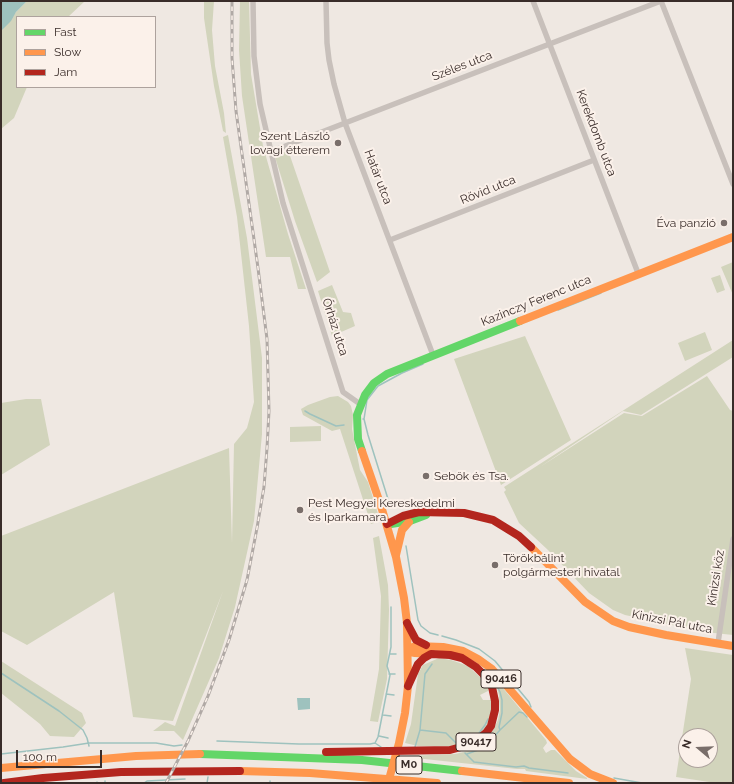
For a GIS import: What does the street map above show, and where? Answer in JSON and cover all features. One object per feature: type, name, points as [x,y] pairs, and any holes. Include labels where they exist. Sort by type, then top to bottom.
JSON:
[{"type":"main road","name":"Kazinczy Ferenc utca","points":[[360,404],[374,383],[387,374],[638,273],[733,237]]},
{"type":"main road","points":[[360,404],[356,423],[358,439],[387,524],[396,557],[404,598],[408,650],[408,686],[405,713],[399,743],[387,783],[369,777]]},
{"type":"main road","points":[[381,506],[390,513],[407,519],[400,536],[396,557]]},
{"type":"main road","name":"Kinizsi Pál utca","points":[[387,524],[407,519],[419,512],[464,513],[493,520],[519,536],[534,549],[571,590],[601,614],[613,621],[629,627],[666,635],[733,646]]},
{"type":"main road","points":[[407,623],[416,640],[428,646]]},
{"type":"main road","name":"90416","points":[[408,650],[416,646],[453,648],[463,651],[478,659],[492,670],[570,760],[590,774],[613,783]]},
{"type":"main road","name":"90417","points":[[302,756],[315,752],[450,750],[463,748],[472,744],[486,733],[491,726],[495,710],[494,695],[488,681],[476,667],[462,658],[450,655],[412,653],[408,650]]},
{"type":"main road","points":[[408,686],[418,664],[431,654]]},
{"type":"main road","name":"M0","points":[[1,768],[136,756],[197,754],[302,756],[362,760],[569,783]]},
{"type":"main road","name":"M0","points":[[4,783],[43,778],[121,772],[186,770],[258,771],[369,777],[437,783]]},
{"type":"street","name":"Őrház utca","points":[[253,1],[254,56],[260,104],[283,203],[343,392],[360,404]]},
{"type":"street","name":"Határ utca","points":[[326,1],[329,60],[345,123],[433,355]]},
{"type":"street","name":"Kerekdomb utca","points":[[533,1],[638,273]]},
{"type":"street","name":"Széles utca","points":[[270,152],[661,1]]},
{"type":"street","points":[[661,1],[733,184]]},
{"type":"street","name":"Rövid utca","points":[[390,240],[594,160]]},
{"type":"street","name":"Kinizsi köz","points":[[718,643],[733,539]]},
{"type":"green space","points":[[27,1],[85,1],[69,16],[16,16],[16,88],[27,88],[14,118],[1,129],[1,31]]},
{"type":"green space","points":[[204,1],[214,1],[212,30],[215,66],[224,113],[226,133],[223,131],[214,86],[204,18]]},
{"type":"green space","points":[[240,1],[249,1],[251,74],[263,146],[288,234],[306,289],[298,289],[290,257],[266,257],[242,96],[239,50]]},
{"type":"green space","points":[[228,135],[247,238],[262,358],[262,434],[254,521],[235,607],[219,658],[183,740],[174,731],[153,731],[165,722],[175,726],[223,591],[173,721],[133,717],[114,592],[27,645],[1,631],[1,536],[229,448],[232,543],[234,444],[247,428],[254,402],[249,326],[237,217],[223,137]]},
{"type":"green space","points":[[288,150],[330,272],[317,282],[295,221],[275,157]]},
{"type":"green space","points":[[733,262],[733,295],[721,267]]},
{"type":"green space","points":[[720,275],[725,290],[717,293],[711,278]]},
{"type":"green space","points":[[332,285],[343,312],[351,313],[355,326],[332,336],[318,291]]},
{"type":"green space","points":[[705,332],[712,350],[685,361],[678,343]]},
{"type":"green space","points":[[525,336],[571,440],[501,485],[454,359]]},
{"type":"green space","points":[[733,340],[733,357],[641,415],[623,411],[540,467],[624,413],[642,416],[707,376],[730,410],[733,411],[733,635],[705,632],[625,615],[613,610],[589,593],[548,550],[519,523],[504,492],[506,490],[504,487]]},
{"type":"green space","points":[[338,396],[348,402],[351,406],[353,415],[352,429],[360,470],[368,482],[379,517],[379,520],[371,524],[340,429],[332,431],[303,415],[301,409],[330,397]]},
{"type":"green space","points":[[26,399],[41,399],[50,445],[1,475],[1,403]]},
{"type":"green space","points":[[321,426],[321,441],[290,442],[290,427]]},
{"type":"green space","points":[[379,536],[388,585],[389,610],[387,679],[378,722],[370,721],[379,669],[381,596],[373,538]]},
{"type":"green space","points":[[685,648],[733,655],[733,783],[716,783],[676,777],[678,764],[678,768],[718,768],[718,728],[684,728],[691,679]]},
{"type":"green space","points":[[439,658],[451,660],[468,666],[482,679],[488,687],[488,691],[480,695],[483,700],[491,700],[491,716],[486,728],[477,738],[457,746],[418,746],[405,743],[411,724],[418,674],[423,665]]},
{"type":"green space","points":[[1,661],[82,713],[86,723],[74,737],[50,736],[40,724],[1,693]]},
{"type":"green space","points":[[492,675],[546,740],[547,743],[543,748],[546,753],[551,750],[555,750],[576,771],[587,779],[526,771],[525,769],[406,757],[455,754],[468,751],[484,742],[498,720],[500,710],[499,695],[490,676]]},
{"type":"water","points":[[1,1],[27,1],[1,31]]},
{"type":"water","points":[[297,698],[310,698],[310,709],[298,710]]},
{"type":"waterway","points":[[558,310],[601,293]]},
{"type":"waterway","points":[[364,419],[367,400],[378,386],[423,364]]},
{"type":"waterway","points":[[305,411],[336,426],[344,425]]},
{"type":"waterway","points":[[363,419],[388,499],[395,507]]},
{"type":"waterway","points":[[406,546],[418,620],[421,626],[430,633],[438,635]]},
{"type":"waterway","points":[[217,741],[299,744],[375,743],[378,737],[390,675],[387,666],[391,647],[391,607]]},
{"type":"waterway","points":[[442,636],[479,649],[495,661],[529,702],[531,707]]},
{"type":"waterway","points":[[390,654],[396,654]]},
{"type":"waterway","points":[[415,747],[420,730],[425,674],[432,664]]},
{"type":"waterway","points":[[1,673],[59,711],[83,730],[89,746]]},
{"type":"waterway","points":[[389,674],[395,674]]},
{"type":"waterway","points":[[467,754],[478,750],[492,739],[500,730],[502,700],[493,678]]},
{"type":"waterway","points":[[386,694],[394,695]]},
{"type":"waterway","points":[[500,730],[519,712],[523,713],[527,717]]},
{"type":"waterway","points":[[383,715],[391,716]]},
{"type":"waterway","points":[[479,733],[488,719]]},
{"type":"waterway","points":[[420,730],[446,733],[456,743]]},
{"type":"waterway","points":[[379,736],[388,738]]},
{"type":"waterway","points":[[456,743],[465,741],[474,736]]},
{"type":"waterway","points":[[1,754],[89,743],[156,743],[174,746],[182,745]]},
{"type":"waterway","points":[[375,743],[381,747]]},
{"type":"waterway","points":[[465,753],[474,762],[516,767],[524,766],[568,773]]},
{"type":"waterway","points":[[207,783],[208,777]]},
{"type":"waterway","points":[[614,778],[642,783]]},
{"type":"waterway","points":[[144,783],[147,781],[185,779]]},
{"type":"railway","points":[[166,783],[188,741],[208,696],[229,640],[247,580],[264,487],[269,411],[267,339],[236,111],[232,58],[232,1]]},
{"type":"traffic: fast","points":[[362,451],[358,439],[357,415],[365,395],[374,383],[387,374],[520,321]]},
{"type":"traffic: fast","points":[[391,524],[410,521],[426,515]]},
{"type":"traffic: fast","points":[[200,754],[362,760],[462,771]]},
{"type":"traffic: slow","points":[[520,321],[733,237]]},
{"type":"traffic: slow","points":[[362,451],[381,506],[396,557],[407,623],[408,686],[405,713],[399,743],[388,783]]},
{"type":"traffic: slow","points":[[396,555],[402,530],[409,522]]},
{"type":"traffic: slow","points":[[531,547],[585,602],[613,621],[629,627],[666,635],[733,646]]},
{"type":"traffic: slow","points":[[431,654],[415,653],[408,650],[415,646],[443,647],[463,651],[478,659],[492,669],[570,759],[590,774],[613,783]]},
{"type":"traffic: slow","points":[[1,768],[136,756],[200,754]]},
{"type":"traffic: slow","points":[[240,771],[310,773],[437,783]]},
{"type":"traffic: slow","points":[[462,771],[569,783]]},
{"type":"traffic: jam","points":[[387,524],[403,516],[419,512],[464,513],[493,520],[519,536],[531,547]]},
{"type":"traffic: jam","points":[[407,623],[416,640],[426,645]]},
{"type":"traffic: jam","points":[[326,752],[450,750],[472,744],[486,733],[491,726],[495,710],[492,687],[476,667],[462,658],[450,655],[431,654],[418,664],[408,686]]},
{"type":"traffic: jam","points":[[4,783],[43,778],[121,772],[240,771]]},
{"type":"place","name":"Szent László lovagi étterem","points":[[338,143]]},
{"type":"place","name":"Éva panzió","points":[[724,223]]},
{"type":"place","name":"Sebők és Tsa.","points":[[426,476]]},
{"type":"place","name":"Pest Megyei Kereskedelmi és Iparkamara","points":[[300,510]]},
{"type":"place","name":"Törökbálint polgármesteri hivatal","points":[[495,565]]}]
